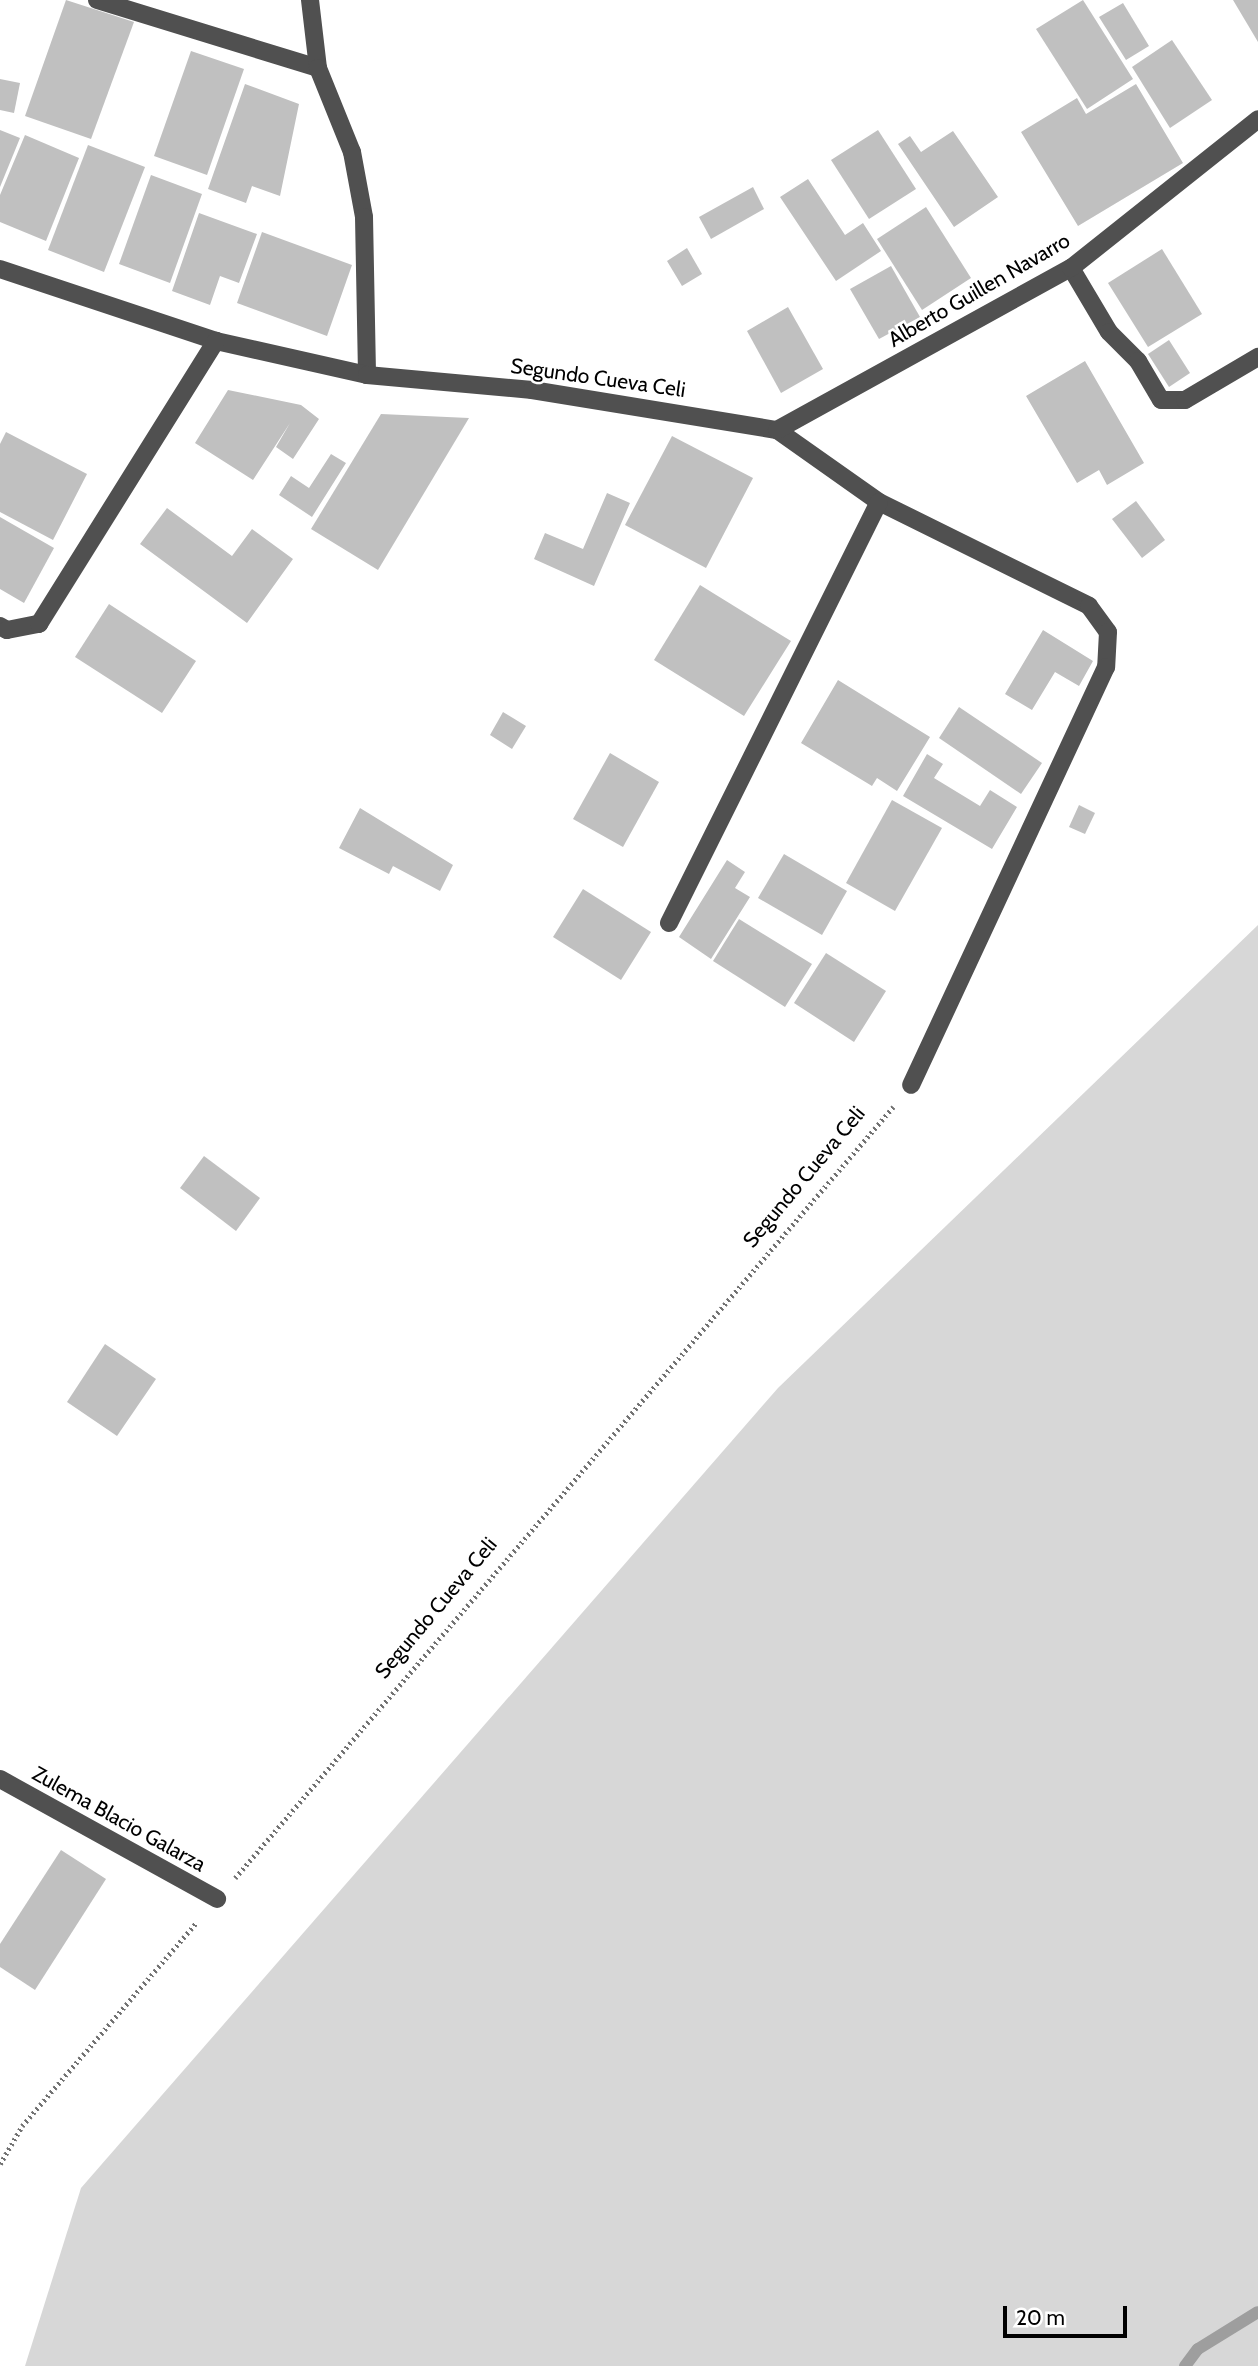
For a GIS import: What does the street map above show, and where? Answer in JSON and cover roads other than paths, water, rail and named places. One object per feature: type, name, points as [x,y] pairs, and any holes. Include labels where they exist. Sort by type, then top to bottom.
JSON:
[{"type":"street","points":[[97,0],[317,68]]},
{"type":"street","points":[[310,0],[317,68],[352,152],[364,217],[367,374]]},
{"type":"street","name":"Alberto Guillen Navarro","points":[[777,430],[1071,268],[1258,119]]},
{"type":"street","name":"Segundo Cueva Celi","points":[[0,268],[216,341],[367,374],[532,390],[777,430],[879,502],[1089,606],[1108,632],[1106,667],[911,1085]]},
{"type":"street","points":[[1071,268],[1109,332],[1138,360],[1161,400],[1185,400],[1258,357]]},
{"type":"street","points":[[0,626],[7,630],[39,624],[216,341]]},
{"type":"street","points":[[669,923],[879,502]]},
{"type":"street","name":"Zulema Blacio Galarza","points":[[0,1779],[217,1899]]},
{"type":"waterway","points":[[1185,2366],[1198,2349],[1258,2312]]}]
